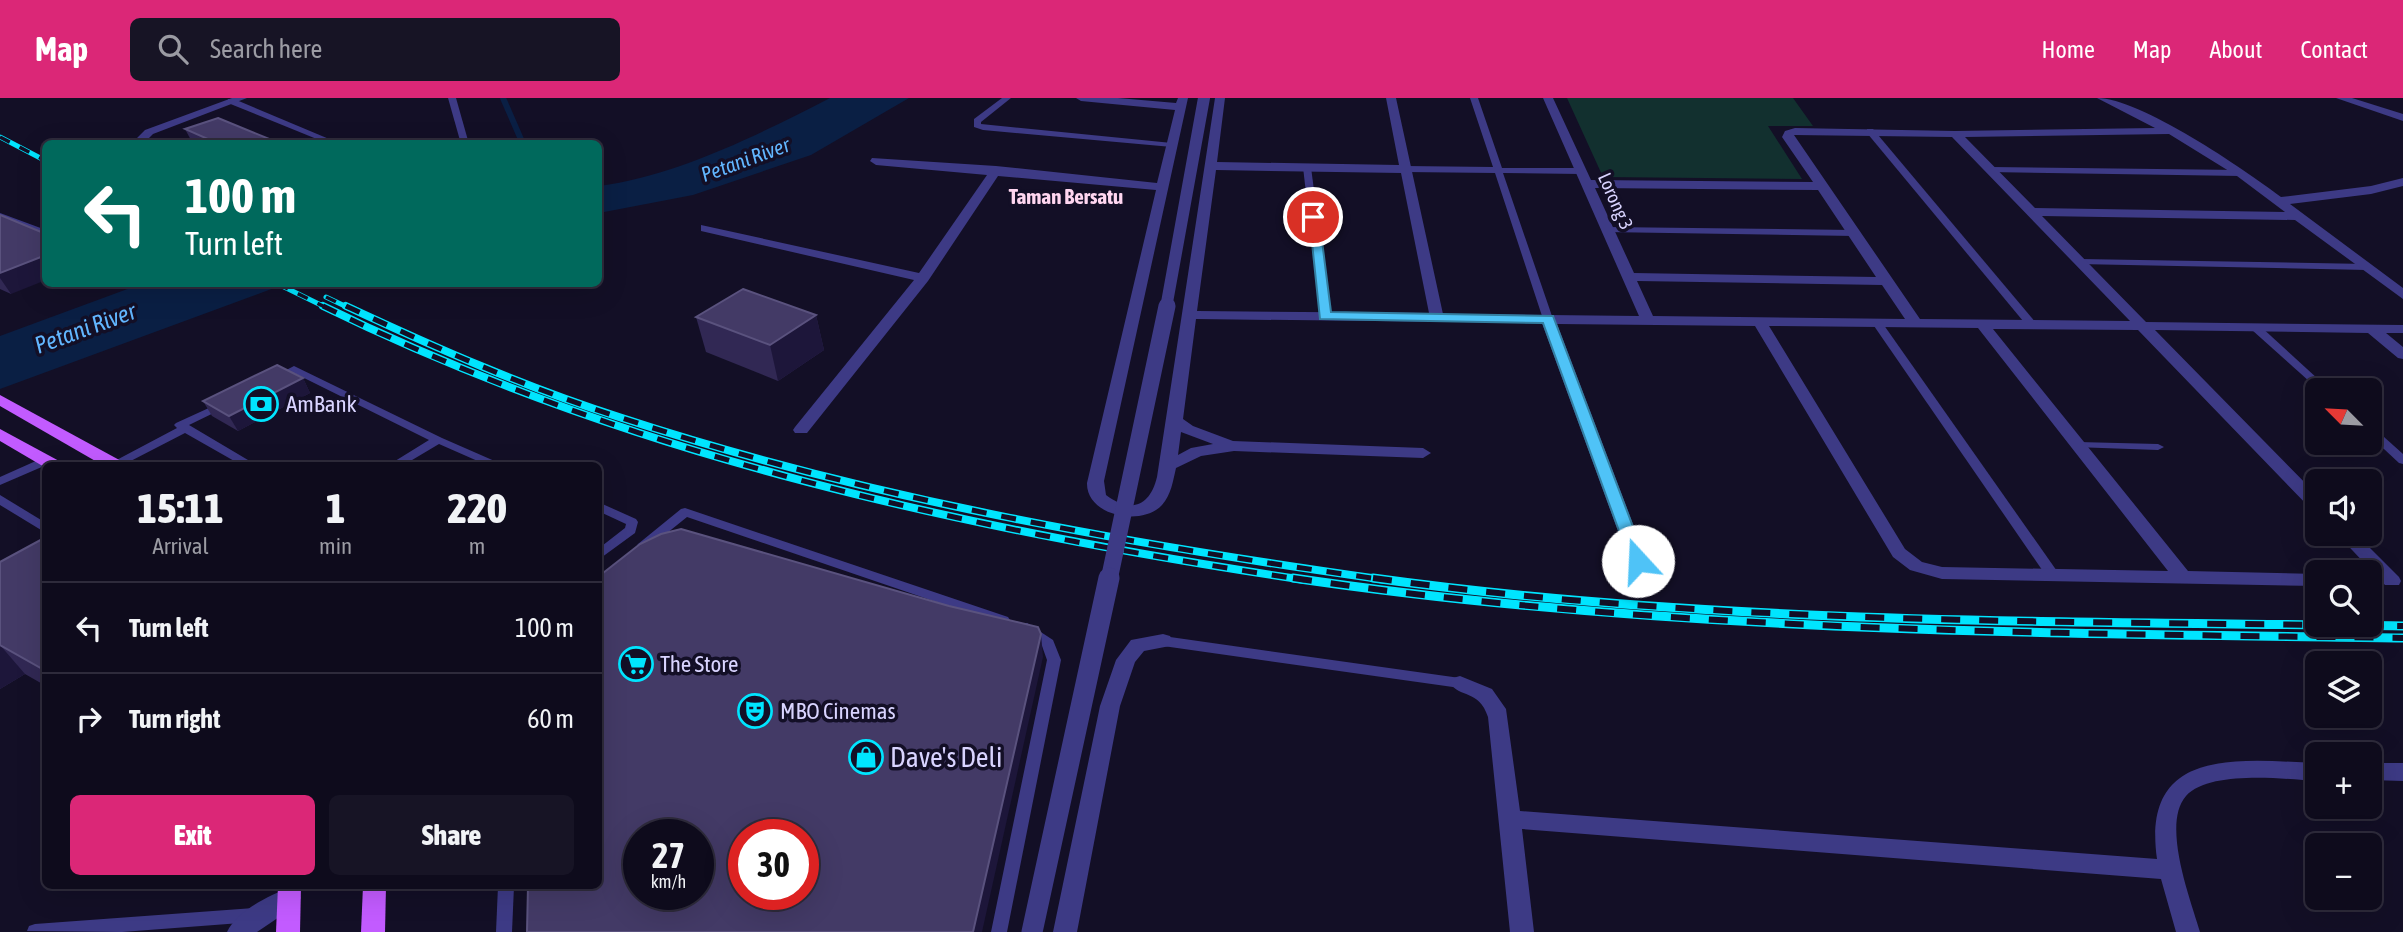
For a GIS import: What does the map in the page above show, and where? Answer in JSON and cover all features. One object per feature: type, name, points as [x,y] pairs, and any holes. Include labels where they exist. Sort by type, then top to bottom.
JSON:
[{"type":"main road","points":[[0,400],[111,462]]},
{"type":"main road","points":[[0,434],[49,462]]},
{"type":"main road","points":[[373,932],[374,889]]},
{"type":"main road","points":[[288,932],[289,892]]},
{"type":"street","points":[[1081,98],[1182,102],[1096,477],[1097,494],[1103,502],[1125,510],[1148,507],[1155,502],[1167,466],[1191,315],[1220,98]]},
{"type":"street","points":[[1032,932],[1161,338],[1204,98]]},
{"type":"street","points":[[1391,98],[1437,318]]},
{"type":"street","name":"Lorong 3","points":[[1548,98],[1648,320]]},
{"type":"street","points":[[2102,98],[2171,131],[2241,173],[2403,295]]},
{"type":"street","points":[[2341,98],[2403,118]]},
{"type":"street","points":[[146,140],[142,137],[232,99]]},
{"type":"street","points":[[1915,323],[1819,186],[1788,137],[1789,133],[2171,131]]},
{"type":"street","points":[[1955,134],[2305,493]]},
{"type":"street","points":[[876,161],[1164,187]]},
{"type":"street","points":[[1211,166],[1405,169]]},
{"type":"street","points":[[801,430],[923,278],[996,170]]},
{"type":"street","points":[[1584,177],[1819,186]]},
{"type":"street","points":[[2279,201],[2371,190],[2403,182]]},
{"type":"street","points":[[2033,212],[2300,216]]},
{"type":"street","points":[[706,228],[923,278]]},
{"type":"street","points":[[1629,276],[1888,281]]},
{"type":"street","points":[[1191,315],[2403,329]]},
{"type":"street","points":[[1548,319],[1638,561]]},
{"type":"street","points":[[1759,321],[1899,553],[1916,566],[1942,573],[2053,577],[2305,580]]},
{"type":"street","points":[[1982,324],[2184,579]]},
{"type":"street","points":[[2372,329],[2403,355]]},
{"type":"street","points":[[1175,420],[1202,436],[1234,446]]},
{"type":"street","points":[[1167,466],[1197,452],[1234,446],[1423,453]]},
{"type":"street","points":[[2359,546],[2398,581]]},
{"type":"street","points":[[1065,932],[1110,706],[1126,660],[1138,645],[1163,641]]},
{"type":"street","points":[[1460,683],[1487,693],[1494,702],[1498,717],[1522,932]]},
{"type":"street","points":[[2188,932],[2171,870],[2166,823],[2174,794],[2197,778],[2235,771],[2305,772]]},
{"type":"street","points":[[2382,772],[2403,772]]},
{"type":"street","points":[[1509,819],[2171,870]]},
{"type":"street","points":[[239,932],[289,892]]},
{"type":"lane","points":[[452,98],[464,140]]},
{"type":"lane","points":[[1007,98],[976,121],[977,125],[984,128],[1172,145]]},
{"type":"lane","points":[[1474,98],[1548,319]]},
{"type":"lane","points":[[232,99],[328,140]]},
{"type":"lane","points":[[1870,131],[2032,325]]},
{"type":"lane","points":[[1307,167],[1325,316]]},
{"type":"lane","points":[[1405,169],[1497,170],[1584,177]]},
{"type":"lane","points":[[1991,170],[2241,173]]},
{"type":"lane","points":[[0,216],[42,232]]},
{"type":"lane","points":[[1608,230],[1854,233]]},
{"type":"lane","points":[[2081,262],[2367,267]]},
{"type":"lane","points":[[1877,323],[2053,577]]},
{"type":"lane","points":[[2256,328],[2312,378]]},
{"type":"lane","points":[[260,386],[294,369],[438,440],[490,462]]},
{"type":"lane","points":[[237,397],[180,425],[245,462]]},
{"type":"lane","points":[[122,462],[186,428]]},
{"type":"lane","points":[[400,462],[438,440]]},
{"type":"lane","points":[[2382,441],[2403,460]]},
{"type":"lane","points":[[2078,445],[2158,447]]},
{"type":"lane","points":[[0,481],[42,466]]},
{"type":"lane","points":[[0,499],[42,526]]},
{"type":"lane","points":[[602,508],[632,522],[631,530],[602,553]]},
{"type":"lane","points":[[631,556],[685,512],[1030,629],[1048,643],[1054,660],[999,932]]},
{"type":"lane","points":[[1163,641],[1460,683]]},
{"type":"lane","points":[[504,932],[506,889]]},
{"type":"lane","points":[[35,931],[261,915]]},
{"type":"green space","points":[[1567,98],[1793,98],[1813,126],[1768,126],[1802,179],[1603,177]]},
{"type":"water","name":"Petani River","points":[[830,98],[909,98],[811,155],[693,195],[602,212],[602,185],[658,173],[717,152]]},
{"type":"water","name":"Petani River","points":[[133,287],[277,287],[0,389],[0,336]]},
{"type":"building","points":[[218,118],[272,140],[210,140],[185,129]]},
{"type":"building","points":[[0,215],[42,232],[42,257],[0,273]]},
{"type":"building","points":[[743,289],[816,315],[770,345],[696,317]]},
{"type":"building","points":[[277,365],[303,378],[229,416],[203,401]]},
{"type":"building","points":[[681,529],[949,606],[1038,627],[1041,634],[973,932],[527,932],[528,889],[602,889],[602,574],[640,544],[661,534]]},
{"type":"building","points":[[42,539],[42,669],[0,645],[0,562]]},
{"type":"waterway","points":[[503,98],[521,140]]},
{"type":"railway","points":[[0,137],[42,159]]},
{"type":"railway","points":[[284,287],[327,308]]},
{"type":"railway","points":[[326,297],[349,308]]},
{"type":"railway","points":[[323,306],[440,359],[559,405],[680,446],[803,481],[927,511],[1053,537],[1305,580]]},
{"type":"railway","points":[[346,306],[551,394],[715,447],[1000,516],[1193,551],[1386,580]]},
{"type":"railway","points":[[1293,578],[1431,596],[1708,619],[1986,631],[2403,638]]},
{"type":"railway","points":[[1373,578],[1630,605],[1758,613],[2016,621],[2403,626]]},
{"type":"place","name":"AmBank","points":[[261,404]]},
{"type":"place","name":"The Store","points":[[636,664]]},
{"type":"place","name":"MBO Cinemas","points":[[755,711]]},
{"type":"place","name":"Dave's Deli","points":[[866,757]]},
{"type":"district","name":"Taman Bersatu","points":[[1066,196]]},
{"type":"route","points":[[1313,217],[1325,316],[1548,319],[1638,561]]}]
